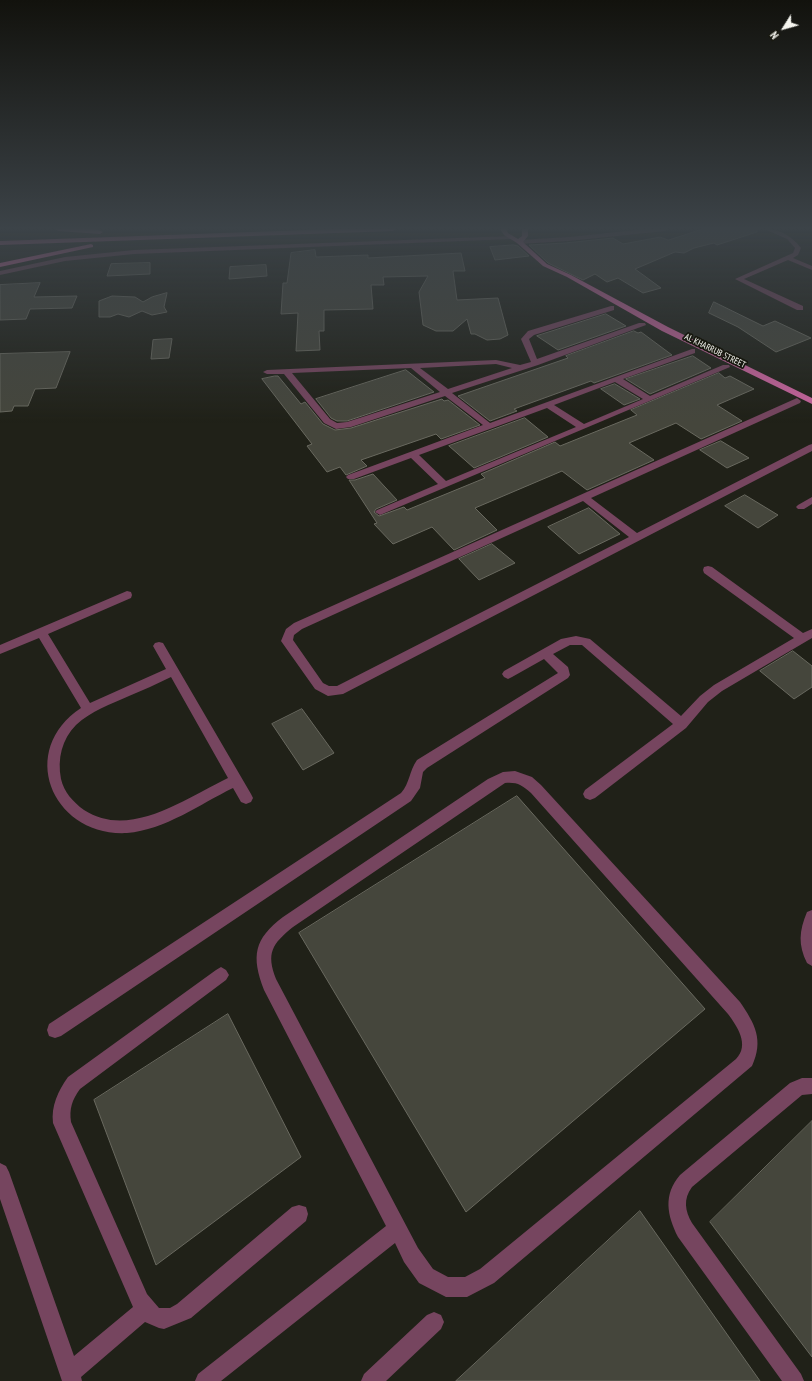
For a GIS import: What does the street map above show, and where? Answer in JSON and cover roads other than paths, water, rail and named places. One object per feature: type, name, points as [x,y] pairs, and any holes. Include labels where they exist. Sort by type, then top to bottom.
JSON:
[{"type":"main road","name":"AL KHARRUB STREET","points":[[585,293],[692,351],[812,409]]},
{"type":"main road","name":"AL KHARRUB STREET","points":[[601,293],[665,328],[812,401]]},
{"type":"main road","points":[[655,332],[665,328]]},
{"type":"street","points":[[770,293],[800,308]]},
{"type":"street","points":[[535,363],[525,339],[531,332],[611,308]]},
{"type":"street","points":[[286,372],[327,421],[336,426],[348,425],[447,393],[642,325]]},
{"type":"street","points":[[351,477],[692,351]]},
{"type":"street","points":[[267,372],[496,362],[519,368]]},
{"type":"street","points":[[413,366],[489,426]]},
{"type":"street","points":[[380,512],[726,367]]},
{"type":"street","points":[[616,379],[650,400]]},
{"type":"street","points":[[797,401],[291,629],[287,635],[287,641],[319,686],[325,691],[331,692],[339,690],[812,447]]},
{"type":"street","points":[[547,404],[583,427]]},
{"type":"street","points":[[412,454],[445,485]]},
{"type":"street","points":[[584,497],[637,538]]},
{"type":"street","points":[[801,506],[812,500]]},
{"type":"street","points":[[590,794],[682,724],[704,699],[718,688],[807,636],[708,570]]},
{"type":"street","points":[[0,650],[127,595]]},
{"type":"street","points":[[41,632],[88,710]]},
{"type":"street","points":[[508,674],[571,639],[579,639],[586,642],[682,724]]},
{"type":"street","points":[[159,646],[246,798]]},
{"type":"street","points":[[55,1030],[406,797],[414,788],[416,773],[422,764],[564,675],[564,670],[545,653]]},
{"type":"street","points":[[173,671],[88,710],[66,728],[60,738],[54,761],[56,783],[60,794],[70,807],[84,817],[108,826],[122,828],[144,824],[162,818],[236,780]]},
{"type":"street","points":[[515,777],[527,781],[536,789],[734,1008],[746,1024],[750,1042],[747,1059],[487,1276],[467,1287],[446,1287],[426,1276],[411,1255],[398,1229],[270,984],[263,968],[264,949],[273,933],[288,922],[493,783],[503,778],[515,777]]},
{"type":"street","points":[[812,917],[807,933],[809,952],[812,958]]},
{"type":"street","points":[[221,974],[83,1075],[67,1092],[62,1103],[60,1113],[62,1123],[145,1310],[153,1317],[162,1319],[174,1317],[184,1311],[299,1214]]},
{"type":"street","points":[[794,1381],[680,1222],[676,1204],[677,1194],[681,1186],[686,1181],[796,1089],[802,1086],[812,1086]]},
{"type":"street","points":[[0,1172],[71,1377],[145,1310]]},
{"type":"street","points":[[205,1381],[398,1229]]},
{"type":"street","points":[[371,1381],[434,1322]]}]
